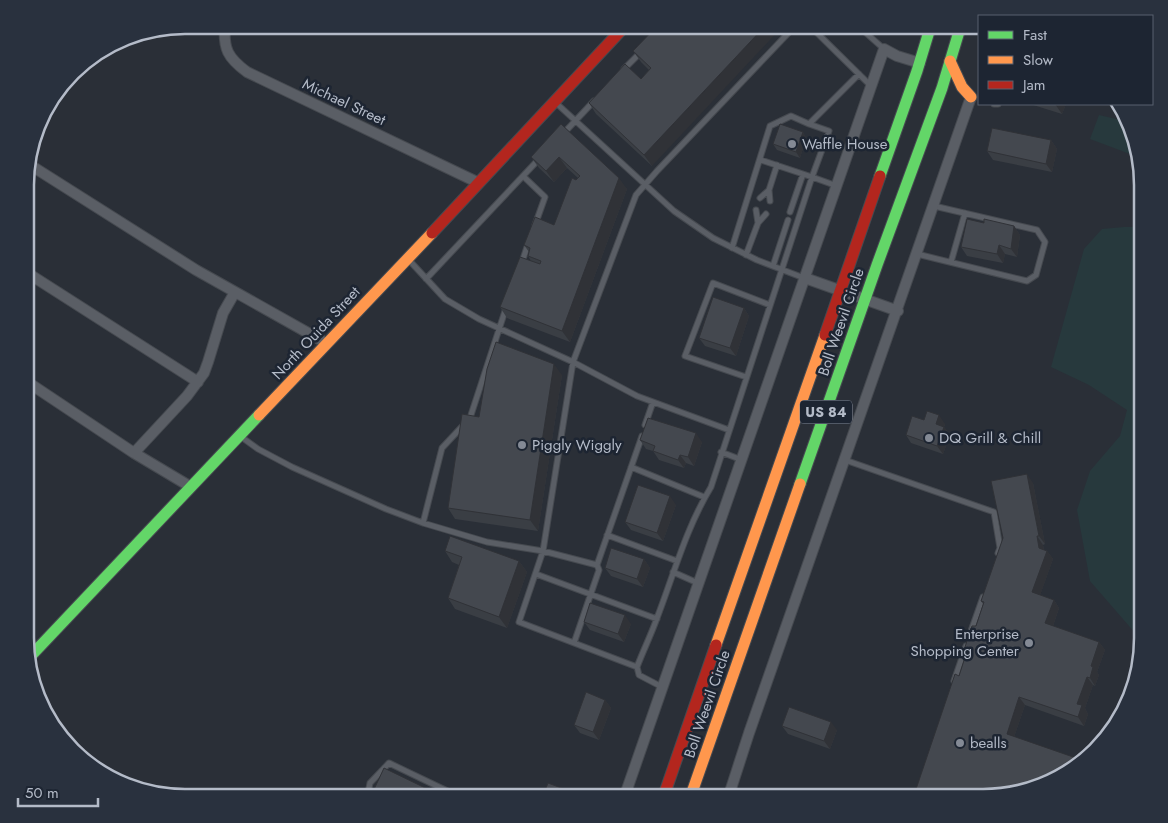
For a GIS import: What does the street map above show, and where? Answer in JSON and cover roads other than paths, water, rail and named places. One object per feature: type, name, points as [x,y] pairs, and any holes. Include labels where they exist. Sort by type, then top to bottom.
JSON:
[{"type":"main road","name":"North Ouida Street","points":[[35,652],[480,183],[618,34]]},
{"type":"main road","name":"Boll Weevil Circle","points":[[666,789],[920,63],[928,34]]},
{"type":"main road","name":"Boll Weevil Circle","points":[[693,789],[959,34]]},
{"type":"main road","points":[[950,62],[962,87],[975,98]]},
{"type":"main road","points":[[936,102],[947,97],[975,98]]},
{"type":"street","name":"Michael Street","points":[[224,34],[224,40],[228,53],[236,64],[246,72],[480,183]]},
{"type":"street","points":[[627,789],[700,584],[884,49],[897,56],[920,63]]},
{"type":"street","points":[[731,789],[917,254],[975,98]]},
{"type":"street","points":[[35,168],[196,270],[326,344]]},
{"type":"street","points":[[34,277],[198,382]]},
{"type":"street","points":[[805,278],[898,311]]},
{"type":"street","points":[[134,453],[198,382],[208,362],[223,313],[235,292]]},
{"type":"street","points":[[34,386],[134,453],[191,487]]},
{"type":"lane","points":[[663,687],[639,675],[636,668],[519,622],[543,551],[573,362],[636,195],[787,34]]},
{"type":"lane","points":[[818,34],[871,86]]},
{"type":"lane","points":[[868,34],[884,49]]},
{"type":"lane","points":[[621,73],[646,46]]},
{"type":"lane","points":[[809,124],[859,74]]},
{"type":"lane","points":[[556,142],[601,94]]},
{"type":"lane","points":[[555,102],[674,211],[712,238],[746,255],[805,278]]},
{"type":"lane","points":[[636,668],[657,619],[697,510],[710,487],[812,176],[829,131],[791,116],[770,126],[761,160],[732,248]]},
{"type":"lane","points":[[426,279],[543,156]]},
{"type":"lane","points":[[761,160],[837,186]]},
{"type":"lane","points":[[769,190],[765,200],[777,165]]},
{"type":"lane","points":[[790,212],[803,174]]},
{"type":"lane","points":[[523,176],[545,196],[533,232]]},
{"type":"lane","points":[[917,254],[1027,281],[1036,275],[1045,242],[1038,230],[934,206]]},
{"type":"lane","points":[[746,255],[761,212],[758,223]]},
{"type":"lane","points":[[951,262],[965,213]]},
{"type":"lane","points":[[773,266],[788,220]]},
{"type":"lane","points":[[520,267],[530,241]]},
{"type":"lane","points":[[408,258],[444,298],[498,329],[573,362],[637,396],[729,430]]},
{"type":"lane","points":[[746,377],[686,356],[713,284],[770,305]]},
{"type":"lane","points":[[423,523],[442,448],[470,418],[508,303]]},
{"type":"lane","points":[[574,643],[592,595],[599,570],[597,565],[653,402]]},
{"type":"lane","points":[[240,435],[258,449],[292,467],[386,509],[423,523],[487,542],[543,551],[597,565]]},
{"type":"lane","points":[[722,452],[742,460]]},
{"type":"lane","points":[[845,460],[994,512],[1000,548],[997,557]]},
{"type":"lane","points":[[631,468],[704,497]]},
{"type":"lane","points":[[607,536],[677,562]]},
{"type":"lane","points":[[673,572],[700,584]]},
{"type":"lane","points":[[536,574],[657,619]]},
{"type":"lane","points":[[952,687],[984,594]]},
{"type":"lane","points":[[369,789],[370,783],[390,763],[443,789]]},
{"type":"place","name":"Waffle House","points":[[792,144]]},
{"type":"place","name":"DQ Grill & Chill","points":[[929,438]]},
{"type":"place","name":"Piggly Wiggly","points":[[522,445]]},
{"type":"place","name":"Enterprise Shopping Center","points":[[1029,643]]},
{"type":"place","name":"bealls","points":[[960,743]]}]
